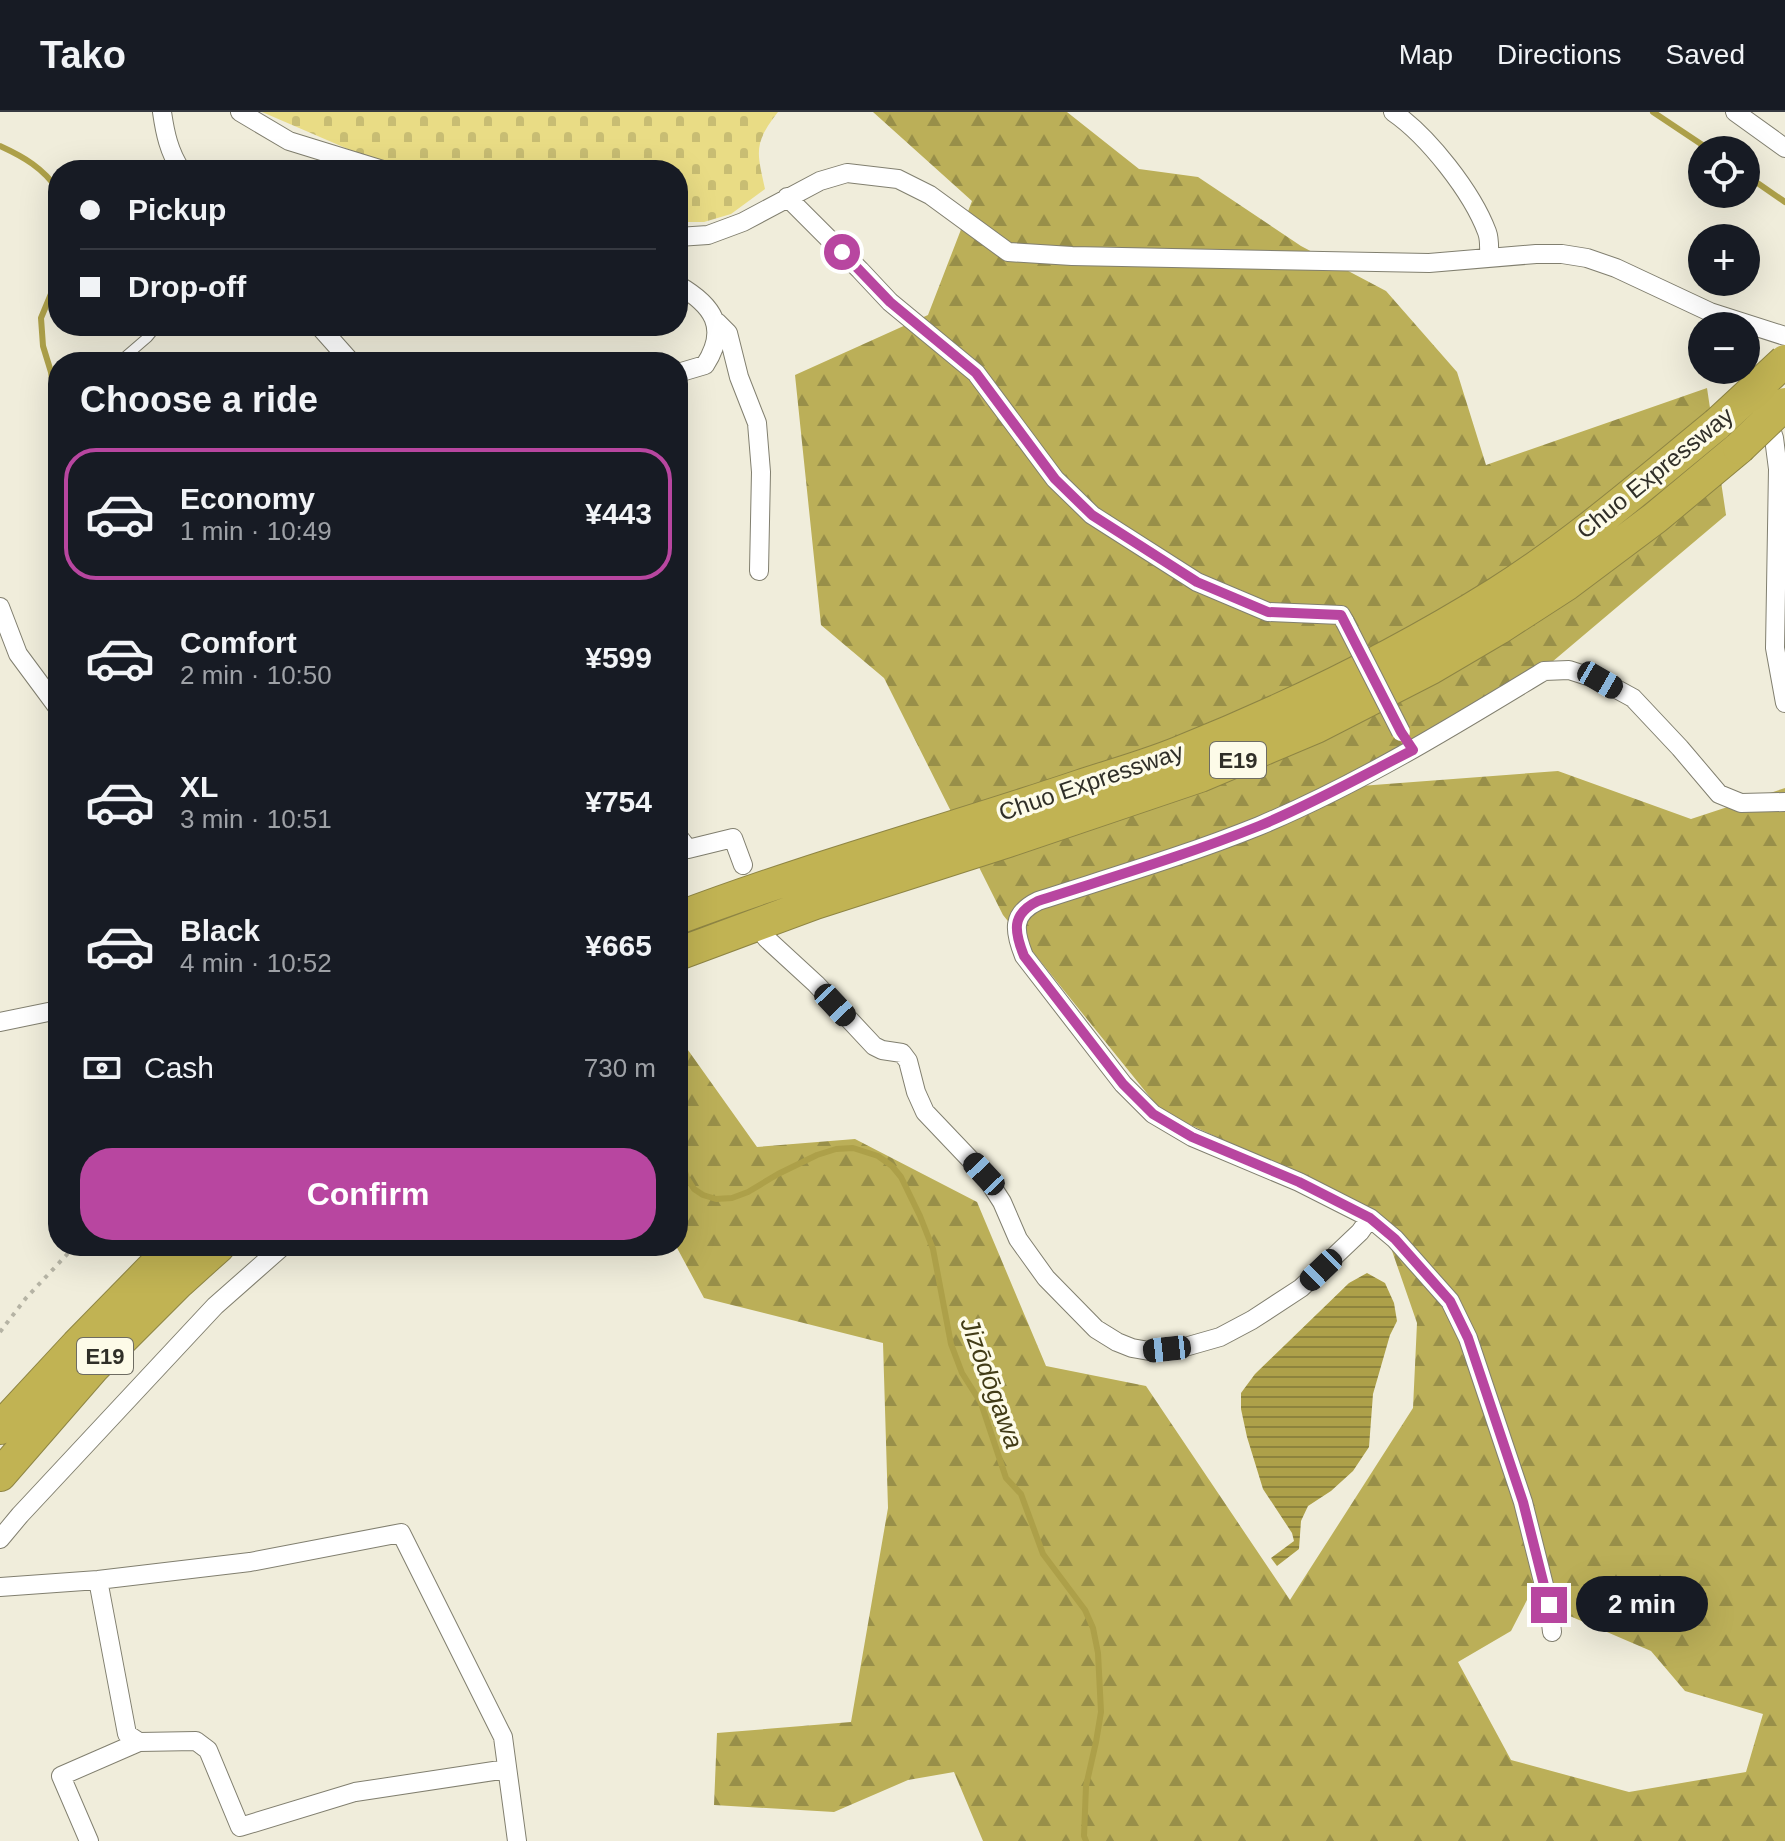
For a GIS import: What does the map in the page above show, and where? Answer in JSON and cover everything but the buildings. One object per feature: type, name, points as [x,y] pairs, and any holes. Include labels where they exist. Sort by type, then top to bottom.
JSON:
[{"type":"highway","name":"Chuo Expressway","points":[[688,950],[815,903],[1200,776],[1316,727],[1431,668],[1567,584],[1655,518],[1728,436],[1785,361]]},
{"type":"highway","name":"Chuo Expressway","points":[[688,915],[1174,755],[1290,706],[1400,650],[1498,593],[1728,436],[1785,404]]},
{"type":"highway","name":"E19","points":[[0,1428],[164,1256]]},
{"type":"highway","name":"E19","points":[[0,1475],[93,1368],[208,1256]]},
{"type":"street","points":[[162,112],[175,160]]},
{"type":"street","points":[[240,112],[289,141],[351,160]]},
{"type":"street","points":[[1393,112],[1425,141],[1456,177],[1488,235],[1489,257]]},
{"type":"street","points":[[1735,112],[1785,148]]},
{"type":"street","points":[[688,236],[708,235],[743,222],[820,181],[847,173],[898,179],[930,195],[1008,252],[1429,263],[1562,254],[1587,258],[1616,268],[1710,312]]},
{"type":"street","points":[[787,197],[890,302],[976,373],[1055,479],[1092,515],[1197,582],[1268,612],[1341,615],[1413,750]]},
{"type":"street","points":[[688,292],[704,304],[728,333],[739,377],[757,423],[761,472],[759,571]]},
{"type":"street","points":[[688,370],[705,365],[715,350],[717,322]]},
{"type":"street","points":[[1760,330],[1785,336]]},
{"type":"street","points":[[328,336],[342,352]]},
{"type":"street","points":[[1753,384],[1774,438],[1778,469],[1775,648],[1785,703]]},
{"type":"street","points":[[0,607],[18,654],[48,694]]},
{"type":"street","points":[[1552,1632],[1549,1605],[1523,1502],[1468,1338],[1450,1301],[1395,1239],[1370,1218],[1299,1182],[1192,1137],[1153,1114],[1123,1084],[1024,956],[1015,935],[1020,914],[1038,901],[1258,826],[1321,797],[1413,750],[1544,671],[1569,670],[1600,680],[1633,698],[1719,794],[1741,803],[1785,802]]},
{"type":"street","points":[[688,849],[733,838],[743,865]]},
{"type":"street","points":[[766,938],[816,984],[874,1046],[902,1053],[908,1061],[925,1112],[984,1174],[1002,1202],[1018,1239],[1046,1278],[1096,1329],[1117,1342],[1149,1351],[1185,1347],[1220,1337],[1301,1288],[1360,1232],[1370,1218]]},
{"type":"street","points":[[0,1022],[48,1012]]},
{"type":"street","points":[[0,1539],[215,1306],[272,1256]]},
{"type":"street","points":[[0,1587],[98,1580],[250,1562],[401,1533],[503,1737],[517,1841]]},
{"type":"street","points":[[98,1580],[127,1734],[139,1742]]},
{"type":"street","points":[[89,1841],[61,1776],[139,1742],[196,1741],[208,1750],[240,1827],[355,1792],[507,1769]]},
{"type":"lane","points":[[131,352],[149,336]]},
{"type":"path","points":[[0,1332],[26,1298],[66,1256]]},
{"type":"green space","points":[[262,112],[778,112],[764,132],[759,149],[765,189],[731,214],[704,222],[688,222],[688,160],[371,159]]},
{"type":"green space","points":[[873,112],[1067,112],[1139,169],[1198,177],[1301,246],[1386,291],[1457,372],[1486,465],[1707,388],[1726,515],[1552,662],[1347,787],[1558,771],[1691,819],[1785,788],[1785,1841],[983,1841],[954,1772],[908,1780],[834,1812],[714,1805],[717,1733],[851,1722],[888,1508],[883,1343],[704,1298],[681,1256],[688,1256],[688,1050],[757,1147],[855,1139],[977,1202],[1046,1366],[1146,1386],[1290,1600],[1413,1408],[1417,1323],[1381,1219],[1328,1188],[1162,1112],[1003,915],[884,678],[821,625],[795,375],[928,315],[972,201]],"holes":[[[1528,1598],[1651,1651],[1685,1691],[1763,1714],[1746,1772],[1629,1792],[1511,1760],[1458,1662],[1511,1631]]]},
{"type":"shaded area","points":[[1367,1273],[1385,1283],[1394,1303],[1397,1321],[1373,1394],[1369,1447],[1353,1471],[1308,1506],[1301,1521],[1299,1549],[1277,1566],[1271,1558],[1294,1541],[1263,1489],[1247,1437],[1241,1393],[1255,1374],[1349,1283]]},
{"type":"waterway","points":[[1653,112],[1689,136]]},
{"type":"waterway","name":"Jizōdōgawa","points":[[0,146],[17,154],[48,178]]},
{"type":"waterway","points":[[1760,185],[1785,202]]},
{"type":"waterway","name":"Jizōdōgawa","points":[[48,301],[41,318],[48,362]]},
{"type":"waterway","name":"Jizōdōgawa","points":[[688,1180],[703,1195],[716,1199],[732,1198],[817,1155],[853,1148],[878,1156],[901,1177],[933,1249],[951,1344],[962,1373],[981,1403],[1006,1478],[1021,1494],[1043,1554],[1085,1610],[1093,1628],[1098,1653],[1101,1712],[1086,1786],[1086,1841]]},
{"type":"route","points":[[842,252],[890,302],[976,373],[1055,479],[1092,515],[1197,582],[1268,612],[1341,615],[1413,750],[1258,826],[1038,901],[1020,914],[1015,935],[1024,956],[1123,1084],[1153,1114],[1192,1137],[1299,1182],[1370,1218],[1395,1239],[1450,1301],[1468,1338],[1523,1502],[1549,1605]]}]
